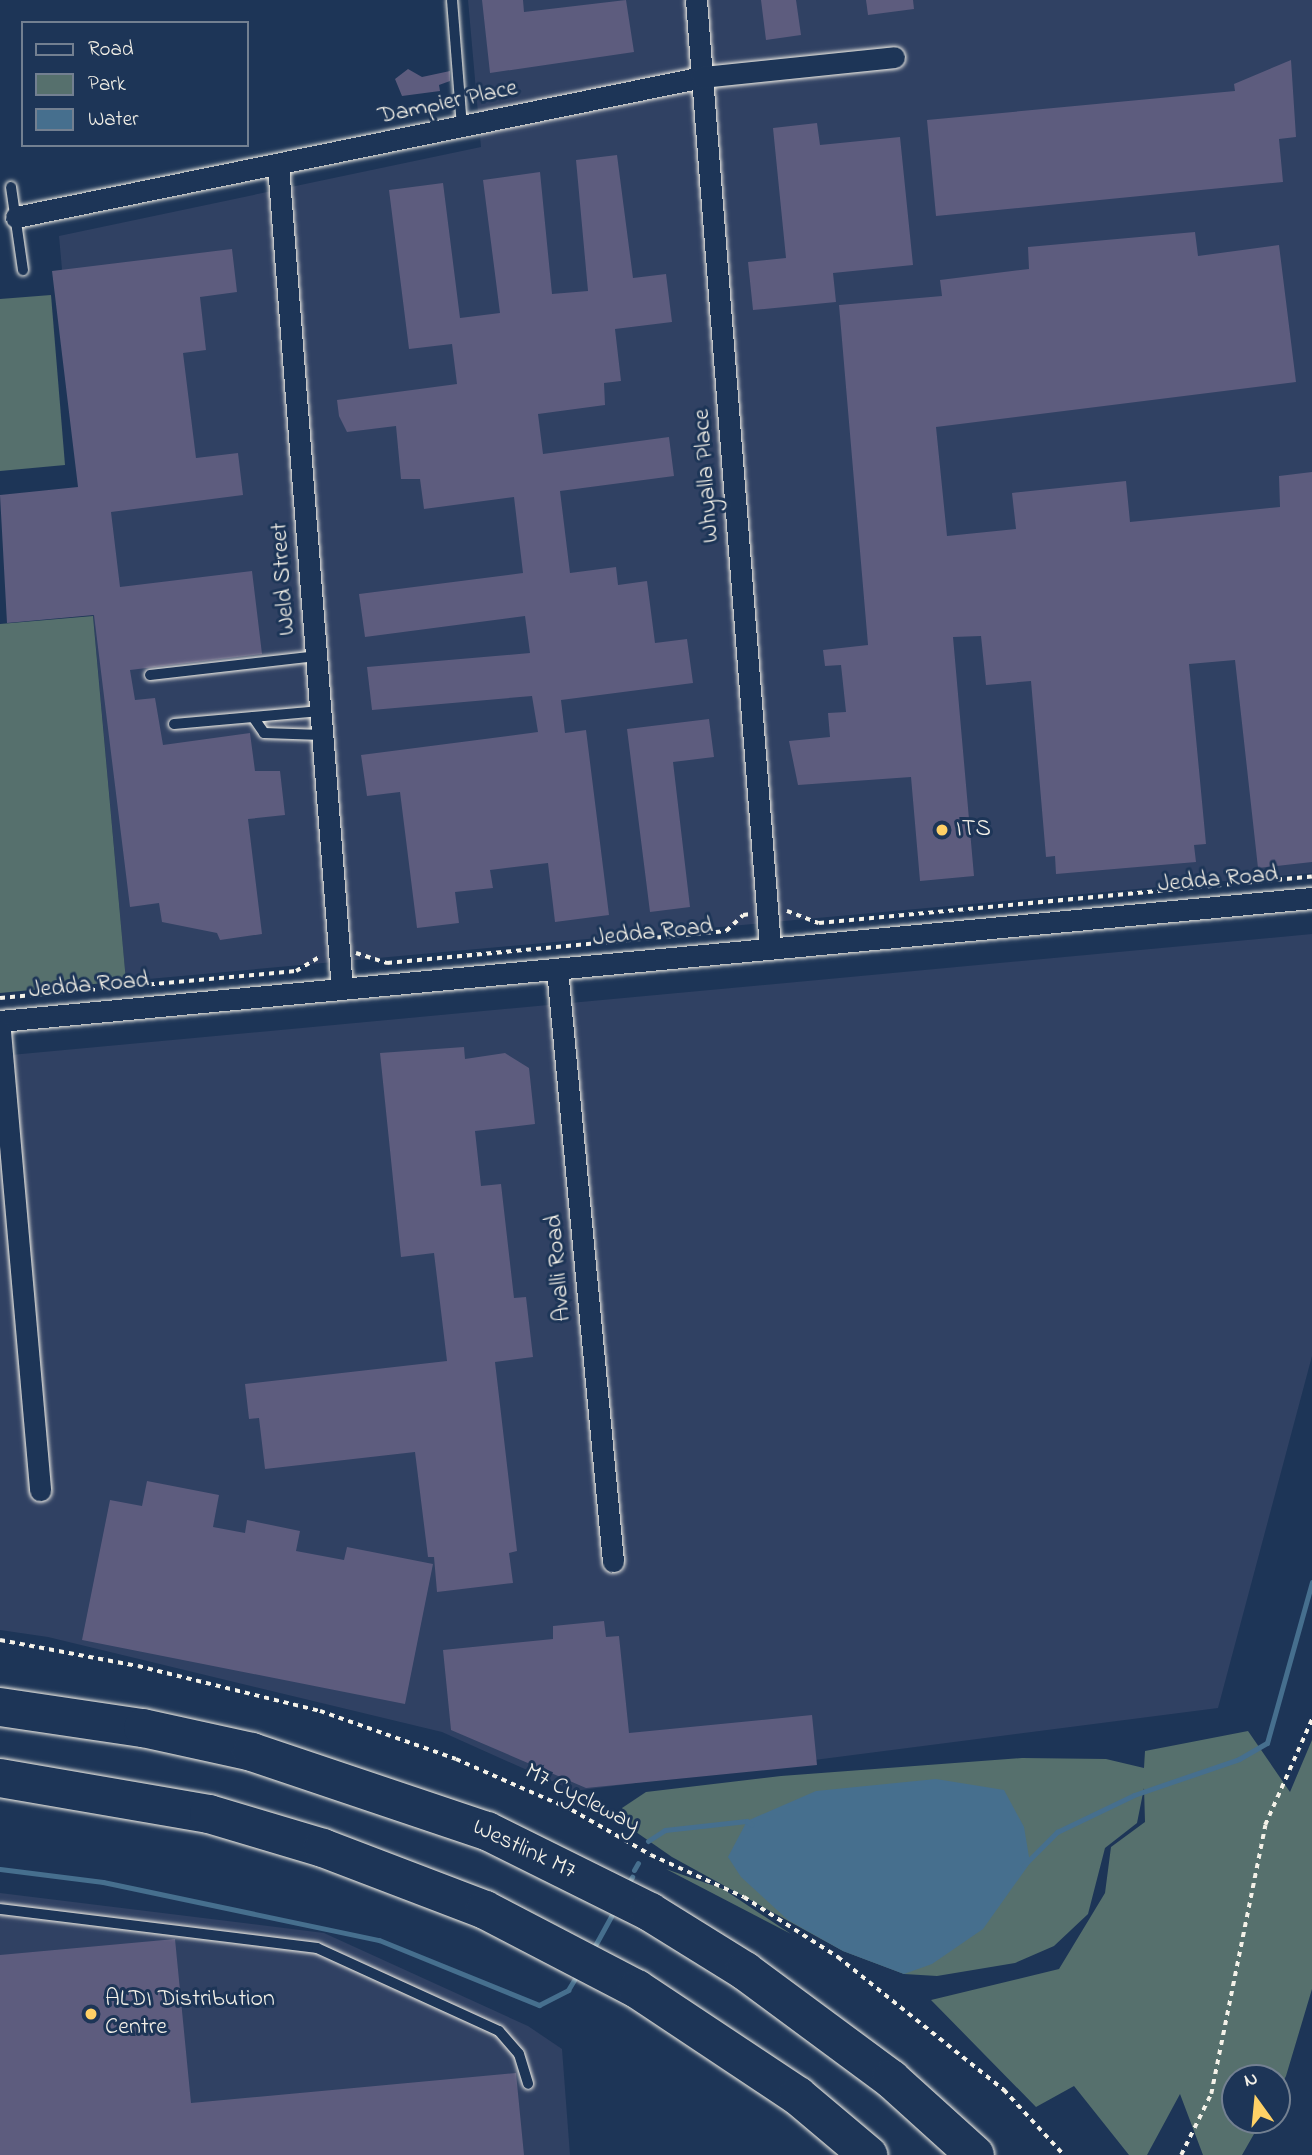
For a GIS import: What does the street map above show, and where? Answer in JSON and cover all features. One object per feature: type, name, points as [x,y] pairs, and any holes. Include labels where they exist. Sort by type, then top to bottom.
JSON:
[{"type":"highway","points":[[0,1693],[143,1728]]},
{"type":"highway","name":"Westlink M7","points":[[0,1707],[143,1728],[319,1771],[487,1831],[650,1912],[745,1971],[891,2079],[975,2155]]},
{"type":"highway","points":[[0,1778],[209,1814],[303,1841],[485,1910],[637,1989],[745,2059],[868,2155]]},
{"type":"highway","points":[[0,1794],[303,1841]]},
{"type":"street","name":"Whyalla Place","points":[[696,0],[770,947]]},
{"type":"street","name":"Dampier Place","points":[[16,217],[702,77],[894,57]]},
{"type":"street","name":"Weld Street","points":[[278,165],[342,989]]},
{"type":"street","name":"Jedda Road","points":[[0,1021],[1312,898]]},
{"type":"street","name":"Avalli Road","points":[[557,969],[613,1561]]},
{"type":"street","points":[[0,1031],[40,1490]]},
{"type":"lane","points":[[452,0],[462,127]]},
{"type":"lane","points":[[11,187],[23,270]]},
{"type":"lane","points":[[150,675],[316,656]]},
{"type":"lane","points":[[174,724],[320,711]]},
{"type":"lane","points":[[253,717],[264,733],[322,735]]},
{"type":"lane","points":[[0,1909],[317,1948],[499,2031],[519,2054],[528,2084]]},
{"type":"path","points":[[794,911],[819,923],[1312,876]]},
{"type":"path","points":[[366,953],[387,962],[726,931],[743,915]]},
{"type":"path","points":[[0,998],[296,971],[315,956]]},
{"type":"path","name":"M7 Cycleway","points":[[0,1640],[138,1666],[320,1711],[456,1759],[572,1810],[651,1855],[744,1897],[838,1957],[1004,2090],[1064,2155]]},
{"type":"path","points":[[1181,2155],[1210,2095],[1265,1825],[1312,1719]]},
{"type":"shaded area","points":[[468,0],[1312,0],[1312,873],[126,981],[59,236],[481,147]]},
{"type":"shaded area","points":[[1312,934],[1312,1356],[1218,1708],[574,1791],[442,1732],[48,1637],[0,1630],[0,1056]]},
{"type":"shaded area","points":[[0,1893],[324,1933],[528,2026],[562,2049],[570,2155],[0,2155]]},
{"type":"green space","points":[[51,295],[65,465],[0,471],[0,299]]},
{"type":"green space","points":[[93,616],[126,981],[0,993],[0,624]]},
{"type":"green space","points":[[1248,1731],[1290,1792],[1312,1740],[1312,1989],[1290,2064],[1221,2064],[1221,2134],[1254,2134],[1242,2155],[1203,2155],[1180,2094],[1147,2155],[1129,2155],[1074,2086],[1036,2107],[931,2000],[1059,1969],[1105,1893],[1111,1847],[1145,1822],[1144,1788],[1137,1823],[1105,1848],[1088,1914],[1054,1946],[1015,1963],[937,1976],[904,1974],[843,1951],[672,1857],[636,1832],[622,1808],[646,1792],[781,1776],[1022,1758],[1106,1759],[1144,1768],[1145,1751]]},
{"type":"green space","points":[[666,1869],[723,1889],[791,1934]]},
{"type":"water","points":[[936,1779],[1004,1790],[1024,1827],[1030,1863],[983,1929],[932,1964],[904,1974],[843,1951],[788,1920],[741,1877],[728,1857],[747,1821],[816,1791]]},
{"type":"building","points":[[482,0],[523,0],[524,12],[626,0],[634,52],[490,73]]},
{"type":"building","points":[[761,0],[796,0],[801,35],[766,40]]},
{"type":"building","points":[[866,0],[913,0],[914,9],[868,15]]},
{"type":"building","points":[[1291,60],[1296,137],[1279,139],[1283,182],[936,216],[927,120],[1235,91],[1234,84]]},
{"type":"building","points":[[408,69],[422,77],[450,71],[450,81],[439,85],[440,91],[402,96],[395,79]]},
{"type":"building","points":[[817,123],[820,145],[900,137],[913,265],[833,273],[836,302],[753,310],[748,262],[786,258],[773,128]]},
{"type":"building","points":[[617,155],[633,278],[666,274],[672,322],[615,329],[621,381],[604,383],[605,405],[538,414],[543,454],[669,437],[674,476],[560,491],[570,573],[616,567],[618,585],[647,581],[655,643],[687,639],[693,683],[561,700],[565,733],[586,730],[609,915],[555,922],[548,863],[490,870],[493,888],[455,892],[459,923],[417,928],[400,792],[367,796],[361,755],[538,732],[532,696],[372,710],[367,667],[530,653],[525,616],[365,637],[359,594],[523,573],[514,497],[424,509],[420,479],[401,479],[396,426],[347,432],[339,416],[337,400],[457,384],[452,344],[409,349],[389,190],[443,183],[460,318],[500,313],[483,180],[540,172],[552,294],[588,291],[576,160]]},
{"type":"building","points":[[1195,232],[1198,256],[1279,245],[1296,382],[936,427],[947,536],[1016,529],[1012,493],[1126,481],[1130,522],[1280,507],[1279,476],[1312,472],[1312,862],[1258,868],[1235,660],[1189,664],[1206,844],[1194,845],[1196,862],[1056,874],[1055,856],[1046,857],[1031,681],[986,685],[981,636],[953,637],[974,876],[920,881],[911,777],[798,785],[789,741],[830,737],[828,713],[846,712],[841,665],[825,666],[823,650],[868,645],[839,305],[942,296],[940,280],[1029,269],[1028,247]]},
{"type":"building","points":[[232,249],[237,292],[200,297],[206,350],[183,353],[196,458],[238,453],[243,495],[111,512],[120,587],[252,571],[262,654],[130,670],[135,700],[155,698],[163,745],[250,733],[255,771],[280,771],[285,815],[248,819],[262,934],[220,940],[217,933],[162,922],[159,903],[130,907],[94,615],[7,623],[0,495],[78,487],[52,271]]},
{"type":"building","points":[[709,719],[714,757],[673,762],[690,907],[650,912],[627,729]]},
{"type":"building","points":[[464,1047],[465,1059],[505,1053],[529,1068],[535,1124],[475,1131],[481,1186],[501,1184],[514,1298],[526,1297],[533,1357],[495,1362],[517,1551],[509,1553],[513,1583],[437,1592],[434,1557],[428,1557],[415,1452],[265,1469],[259,1418],[249,1419],[245,1384],[447,1361],[434,1253],[401,1257],[380,1053]]},
{"type":"building","points":[[147,1481],[219,1495],[213,1527],[245,1533],[247,1520],[300,1531],[296,1551],[344,1560],[347,1547],[433,1564],[405,1704],[82,1640],[110,1500],[142,1506]]},
{"type":"building","points":[[604,1621],[606,1637],[619,1636],[629,1733],[812,1715],[817,1765],[586,1788],[451,1730],[443,1650],[553,1639],[553,1626]]},
{"type":"building","name":"ALDI Distribution Centre","points":[[175,1939],[191,2103],[516,2073],[524,2155],[0,2155],[0,1955]]},
{"type":"waterway","points":[[1024,1865],[1057,1832],[1134,1795],[1239,1759],[1267,1743],[1312,1582]]},
{"type":"waterway","points":[[648,1841],[665,1830],[747,1821],[752,1825]]},
{"type":"waterway","points":[[634,1870],[638,1863]]},
{"type":"waterway","points":[[0,1869],[103,1882],[379,1940],[539,2005],[568,1990],[577,1975]]},
{"type":"waterway","points":[[626,1887],[632,1877]]},
{"type":"waterway","points":[[592,1951],[614,1911]]},
{"type":"place","name":"ITS","points":[[942,830]]},
{"type":"place","name":"ALDI Distribution Centre","points":[[91,2014]]}]
